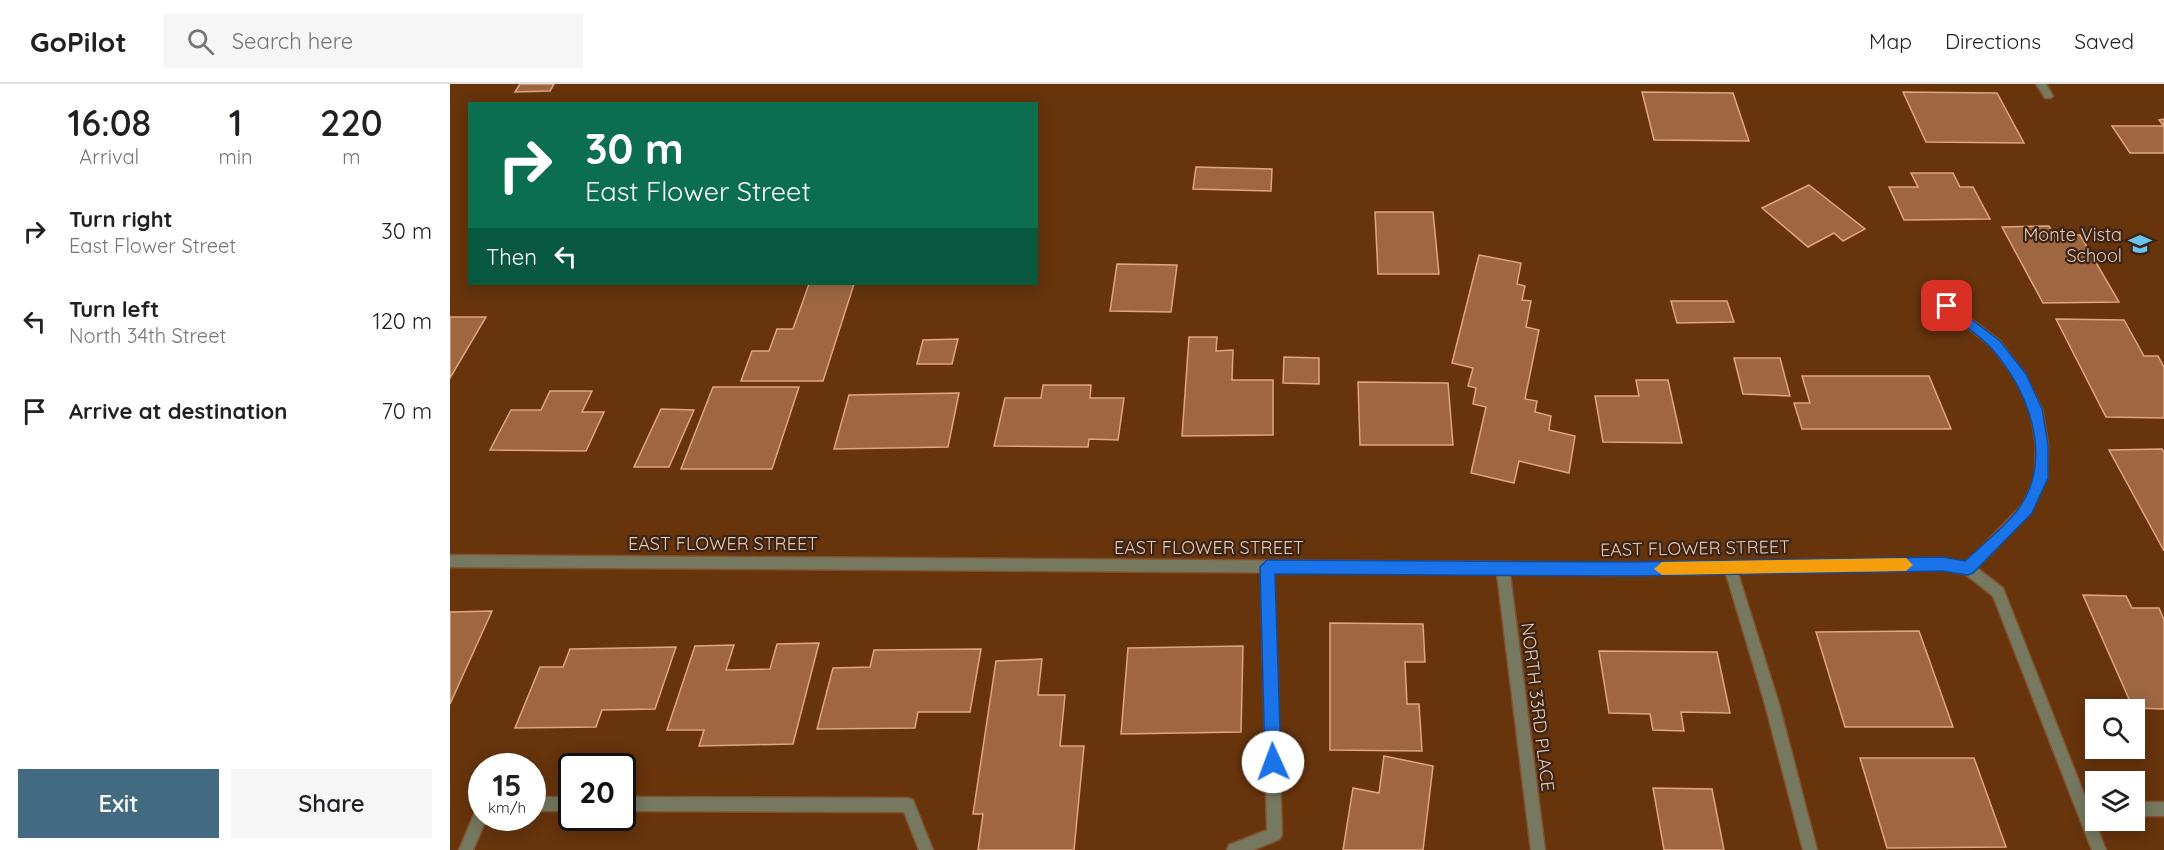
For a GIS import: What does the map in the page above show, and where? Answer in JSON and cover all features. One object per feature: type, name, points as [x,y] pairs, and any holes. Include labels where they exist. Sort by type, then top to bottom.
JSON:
[{"type":"street","points":[[2041,84],[2048,96]]},
{"type":"street","points":[[1930,292],[1996,344],[2021,378],[2036,409],[2042,445],[2041,478],[2027,508],[1968,568],[1998,592],[2085,799]]},
{"type":"street","name":"EAST FLOWER STREET","points":[[450,561],[1503,568],[1942,564],[1968,568]]},
{"type":"street","points":[[1234,850],[1275,834],[1267,567]]},
{"type":"street","points":[[1730,567],[1772,704],[1810,850]]},
{"type":"street","name":"NORTH 33RD PLACE","points":[[1503,568],[1538,850]]},
{"type":"street","points":[[636,804],[908,805],[926,850]]},
{"type":"street","points":[[2145,809],[2164,809]]},
{"type":"street","points":[[466,850],[474,831]]},
{"type":"street","points":[[2094,831],[2099,850]]},
{"type":"building","points":[[520,84],[554,84],[550,91],[515,92]]},
{"type":"building","points":[[1642,92],[1733,93],[1749,141],[1654,140]]},
{"type":"building","points":[[1903,92],[1997,93],[2024,143],[1926,142]]},
{"type":"building","points":[[2112,126],[2164,126],[2164,153],[2130,153]]},
{"type":"building","points":[[1196,167],[1272,169],[1271,191],[1193,189]]},
{"type":"building","points":[[1911,173],[1953,173],[1960,187],[1973,187],[1990,219],[1904,220],[1889,187],[1918,187]]},
{"type":"building","points":[[1809,185],[1865,229],[1843,241],[1834,233],[1808,247],[1762,208]]},
{"type":"building","points":[[1375,212],[1433,212],[1439,274],[1378,274]]},
{"type":"building","points":[[2049,226],[2054,235],[2080,235],[2119,302],[2043,303],[2002,227]]},
{"type":"building","points":[[1479,255],[1521,263],[1517,284],[1525,286],[1522,300],[1531,301],[1526,327],[1539,330],[1525,399],[1537,401],[1535,412],[1551,416],[1549,430],[1575,436],[1569,473],[1519,461],[1514,483],[1471,473],[1486,407],[1473,404],[1476,388],[1468,386],[1473,368],[1452,363]]},
{"type":"building","points":[[1117,264],[1177,265],[1171,312],[1110,311]]},
{"type":"building","points":[[809,285],[854,285],[823,381],[741,381],[752,351],[769,351],[777,329],[793,329]]},
{"type":"building","points":[[1671,301],[1727,301],[1734,322],[1677,323]]},
{"type":"building","points":[[450,317],[486,317],[450,378]]},
{"type":"building","points":[[2056,319],[2124,320],[2144,356],[2158,356],[2164,367],[2164,418],[2106,417]]},
{"type":"building","points":[[1189,337],[1217,337],[1216,351],[1233,350],[1232,380],[1273,380],[1273,435],[1182,436]]},
{"type":"building","points":[[958,339],[952,364],[917,364],[923,340]]},
{"type":"building","points":[[1284,357],[1319,358],[1319,384],[1283,383]]},
{"type":"building","points":[[1734,358],[1780,358],[1790,396],[1743,394]]},
{"type":"building","points":[[1802,376],[1929,376],[1951,429],[1802,429],[1794,403],[1810,403]]},
{"type":"building","points":[[1636,380],[1668,380],[1682,443],[1603,442],[1595,396],[1639,396]]},
{"type":"building","points":[[1358,382],[1448,383],[1453,445],[1360,445]]},
{"type":"building","points":[[1043,385],[1091,385],[1090,398],[1124,398],[1118,440],[1089,439],[1088,447],[994,446],[1005,398],[1041,398]]},
{"type":"building","points":[[713,387],[799,387],[772,469],[681,469]]},
{"type":"building","points":[[550,391],[592,391],[582,412],[604,412],[586,451],[490,450],[511,410],[541,410]]},
{"type":"building","points":[[959,393],[948,447],[834,449],[849,395]]},
{"type":"building","points":[[661,409],[694,410],[669,467],[634,467]]},
{"type":"building","points":[[2162,449],[2164,452],[2164,551],[2109,450]]},
{"type":"building","points":[[2083,595],[2126,596],[2132,608],[2159,608],[2164,620],[2164,709],[2145,708],[2145,699],[2129,699]]},
{"type":"building","points":[[492,611],[450,704],[450,612]]},
{"type":"building","points":[[1330,623],[1423,624],[1425,662],[1405,662],[1407,704],[1419,704],[1422,751],[1330,750]]},
{"type":"building","points":[[1919,631],[1953,727],[1845,727],[1816,632]]},
{"type":"building","points":[[819,643],[793,744],[699,746],[704,730],[667,730],[695,646],[734,645],[726,670],[770,669],[777,644]]},
{"type":"building","points":[[1243,646],[1241,732],[1121,734],[1128,648]]},
{"type":"building","points":[[676,647],[655,709],[602,710],[596,727],[515,728],[540,667],[563,667],[570,649]]},
{"type":"building","points":[[981,649],[970,712],[918,712],[915,728],[817,729],[833,668],[870,667],[874,650]]},
{"type":"building","points":[[1599,651],[1717,652],[1730,713],[1681,712],[1684,731],[1653,730],[1650,714],[1609,713]]},
{"type":"building","points":[[1042,659],[1038,695],[1065,695],[1060,746],[1084,746],[1074,850],[978,850],[983,814],[973,814],[996,661]]},
{"type":"building","points":[[1384,756],[1433,766],[1423,850],[1343,850],[1353,788],[1379,793]]},
{"type":"building","points":[[1860,758],[1974,758],[2006,847],[1887,848]]},
{"type":"building","points":[[1653,788],[1712,789],[1724,850],[1664,850]]},
{"type":"slow traffic","points":[[1662,569],[1906,565]]},
{"type":"place","name":"Monte Vista School","points":[[2140,244]]},
{"type":"route","points":[[1273,762],[1267,567],[1631,569],[1942,564],[1968,568],[2027,508],[2041,478],[2042,445],[2036,409],[2021,378],[1996,344],[1947,306]]}]
